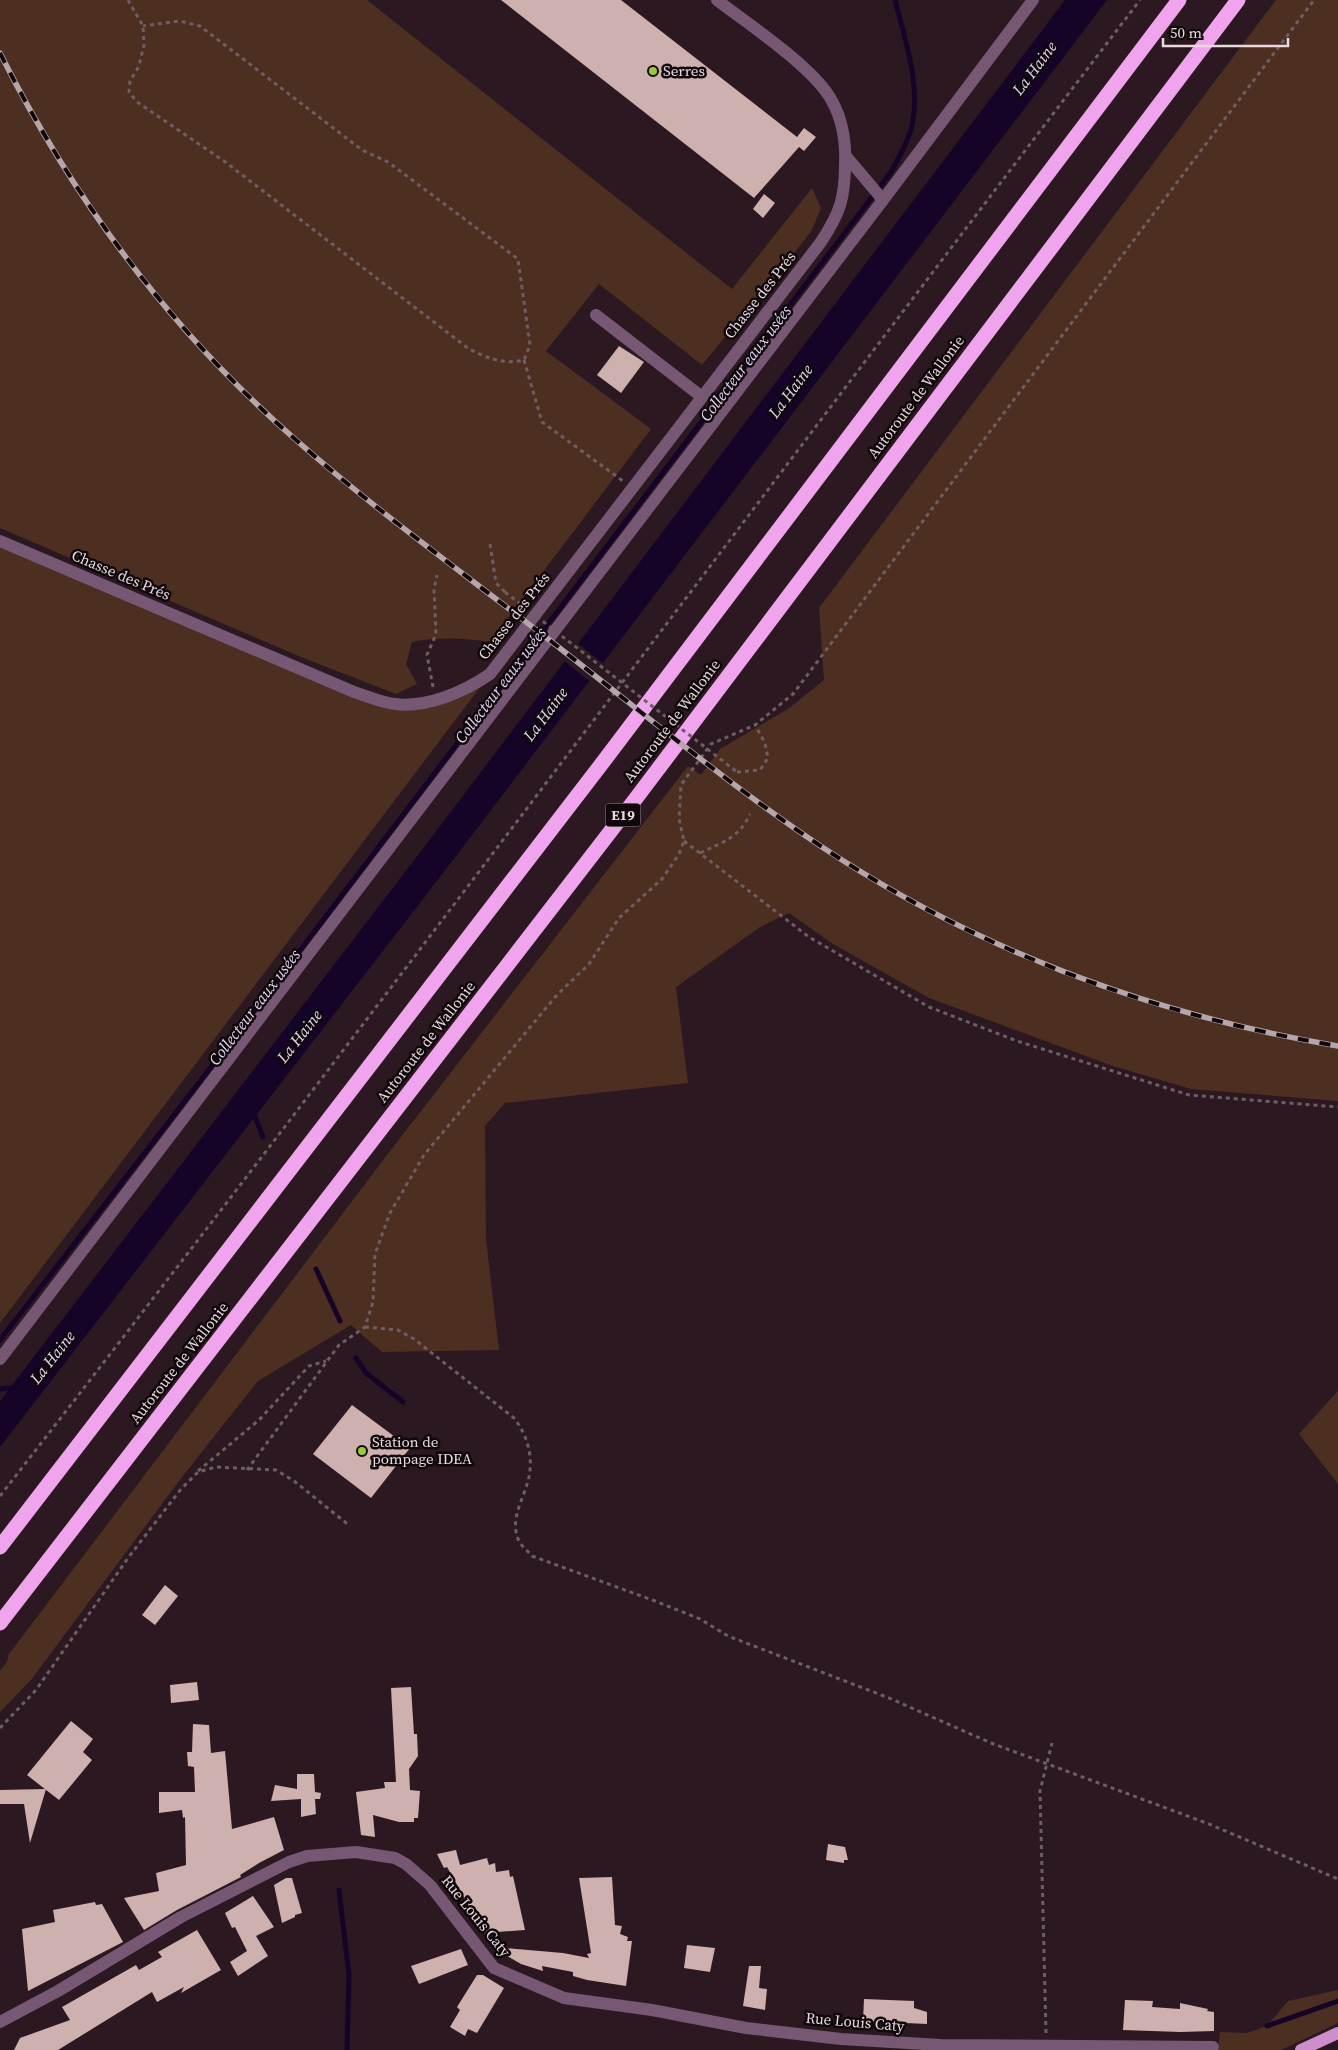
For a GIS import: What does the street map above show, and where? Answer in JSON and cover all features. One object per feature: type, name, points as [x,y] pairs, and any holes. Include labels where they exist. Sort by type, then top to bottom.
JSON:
[{"type":"highway","name":"Autoroute de Wallonie","points":[[0,1547],[600,766],[1179,0]]},
{"type":"highway","name":"Autoroute de Wallonie","points":[[0,1623],[630,805],[1238,0]]},
{"type":"main road","points":[[1301,2050],[1338,2033]]},
{"type":"street","name":"Chasse des Prés","points":[[0,541],[354,692],[395,704],[435,700],[477,683],[490,674],[831,226],[845,192],[846,143],[841,120],[832,100],[820,83],[804,68],[717,0]]},
{"type":"street","points":[[0,1359],[883,200],[1033,0]]},
{"type":"street","points":[[846,156],[883,200]]},
{"type":"street","points":[[596,315],[702,397]]},
{"type":"street","name":"Rue Louis Caty","points":[[0,2022],[58,1991],[182,1917],[289,1862],[307,1856],[356,1852],[395,1858],[406,1864],[430,1885],[494,1968],[564,1998],[652,2010],[746,2028],[841,2039],[941,2045],[1085,2048],[1213,2047]]},
{"type":"path","points":[[128,0],[143,26],[142,52],[139,66],[130,82],[129,92],[137,102],[224,161],[469,349],[487,358],[513,363],[524,360]]},
{"type":"path","points":[[0,1496],[199,1240],[1140,0]]},
{"type":"path","points":[[247,1470],[327,1360],[339,1346],[365,1327],[373,1302],[375,1254],[390,1213],[424,1155],[556,996],[589,964],[619,918],[669,870],[680,854],[684,841],[679,819],[681,785],[711,744],[755,725],[792,694],[1314,0]]},
{"type":"path","points":[[143,26],[179,21],[200,26],[362,150],[388,162],[518,259],[530,345],[524,360],[542,422],[633,488]]},
{"type":"path","points":[[490,544],[496,584],[737,772],[760,770],[768,758],[765,743],[755,725]]},
{"type":"path","points":[[435,700],[427,654],[436,634],[434,590],[437,575]]},
{"type":"path","points":[[700,854],[733,839],[746,824],[750,814]]},
{"type":"path","points":[[684,841],[809,937],[929,1007],[1017,1041],[1189,1095],[1338,1108]]},
{"type":"path","points":[[365,1327],[398,1330],[414,1339],[514,1418],[524,1432],[529,1448],[528,1480],[518,1505],[516,1524],[519,1542],[532,1556],[700,1619],[728,1636],[889,1698],[991,1743],[1209,1824],[1338,1879]]},
{"type":"path","points":[[0,1728],[36,1690],[128,1558],[181,1489],[259,1420],[310,1366],[327,1360]]},
{"type":"path","points":[[198,1472],[216,1467],[276,1470],[294,1481],[350,1526]]},
{"type":"path","points":[[1046,2046],[1040,1791],[1052,1743]]},
{"type":"shaded area","points":[[0,0],[367,0],[732,289],[812,188],[821,208],[811,232],[702,365],[599,284],[546,351],[651,429],[490,642],[432,639],[412,642],[406,664],[417,684],[396,694],[301,657],[0,528]]},
{"type":"shaded area","points":[[1276,0],[1338,0],[1338,1101],[1191,1089],[1113,1066],[929,998],[833,944],[789,913],[760,927],[676,987],[688,1083],[505,1103],[485,1126],[486,1239],[499,1350],[382,1352],[351,1325],[258,1381],[182,1477],[31,1680],[0,1712],[0,1671],[7,1662],[9,1654],[387,1155],[688,766],[701,775],[720,749],[788,709],[824,680],[819,608]]},
{"type":"shaded area","points":[[0,541],[395,704],[435,700],[490,674],[0,1323]]},
{"type":"shaded area","points":[[1338,1391],[1338,1484],[1299,1434]]},
{"type":"shaded area","points":[[1338,1990],[1338,2023],[1281,2050],[1218,2050],[1220,2032],[1247,2033],[1267,2026],[1288,2001]]},
{"type":"water","name":"La Haine","points":[[1065,0],[1107,0],[450,864],[0,1447],[0,1401],[428,842]]},
{"type":"pier","points":[[576,642],[605,665],[592,683],[563,660]]},
{"type":"building","name":"Serres","points":[[501,0],[621,0],[797,137],[804,128],[816,137],[804,151],[799,147],[754,198]]},
{"type":"building","points":[[764,194],[775,203],[763,218],[753,209]]},
{"type":"building","points":[[619,346],[644,362],[621,393],[597,375]]},
{"type":"building","name":"Station de pompage IDEA","points":[[352,1405],[410,1448],[371,1498],[313,1454]]},
{"type":"building","points":[[165,1585],[178,1596],[155,1625],[142,1615]]},
{"type":"building","points":[[197,1682],[199,1700],[171,1703],[170,1685]]},
{"type":"building","points":[[411,1687],[414,1734],[417,1734],[418,1756],[409,1769],[410,1790],[420,1791],[418,1818],[414,1818],[414,1822],[399,1822],[373,1815],[375,1837],[361,1835],[356,1792],[385,1788],[384,1782],[396,1782],[391,1688]]},
{"type":"building","points":[[71,1721],[93,1739],[83,1752],[92,1760],[59,1800],[27,1775]]},
{"type":"building","points":[[193,1724],[209,1725],[211,1753],[225,1751],[232,1829],[274,1817],[284,1850],[259,1863],[240,1875],[241,1877],[177,1910],[144,1930],[124,1898],[159,1891],[156,1873],[186,1865],[185,1817],[183,1818],[182,1810],[159,1813],[159,1792],[195,1792],[194,1767],[188,1766],[187,1752],[192,1752]]},
{"type":"building","points":[[297,1774],[314,1774],[315,1792],[321,1793],[320,1799],[315,1799],[316,1814],[301,1817],[301,1799],[271,1801],[275,1785],[297,1789]]},
{"type":"building","points":[[46,1789],[30,1843],[24,1804],[0,1804],[0,1790]]},
{"type":"building","points":[[828,1844],[845,1847],[848,1860],[844,1860],[844,1863],[826,1860]]},
{"type":"building","points":[[456,1850],[460,1865],[487,1858],[489,1865],[495,1863],[496,1872],[509,1870],[510,1877],[513,1876],[525,1930],[484,1933],[447,1867],[444,1868],[437,1854]]},
{"type":"building","points":[[612,1877],[615,1925],[622,1926],[620,1934],[628,1937],[627,1941],[632,1941],[626,1986],[587,1980],[573,1976],[573,1972],[542,1966],[543,1971],[521,1964],[492,1947],[563,1953],[589,1958],[587,1954],[591,1953],[579,1878]]},
{"type":"building","points":[[286,1878],[292,1878],[302,1913],[282,1923],[274,1885]]},
{"type":"building","points":[[253,1896],[274,1927],[256,1936],[268,1956],[238,1976],[230,1962],[247,1951],[235,1927],[232,1928],[225,1913]]},
{"type":"building","points":[[95,1902],[96,1905],[102,1904],[123,1942],[28,1991],[22,1929],[55,1922],[53,1910]]},
{"type":"building","points":[[197,1930],[221,1970],[181,1993],[184,1987],[157,2002],[152,1992],[58,2050],[14,2050],[20,2038],[70,2020],[62,2007],[136,1965],[139,1970],[162,1957],[158,1952]]},
{"type":"building","points":[[687,1945],[715,1948],[710,1972],[684,1968]]},
{"type":"building","points":[[461,1949],[468,1965],[419,1984],[411,1966]]},
{"type":"building","points":[[749,1966],[761,1966],[759,1988],[767,1989],[765,2010],[743,2006]]},
{"type":"building","points":[[477,1975],[483,1975],[504,1988],[477,2033],[468,2029],[465,2036],[450,2027],[460,2010],[457,2007]]},
{"type":"building","points":[[864,1999],[914,2001],[914,2008],[927,2012],[927,2024],[863,2021]]},
{"type":"building","points":[[1125,2000],[1153,2001],[1152,2007],[1180,2009],[1180,2003],[1208,2009],[1207,2011],[1214,2012],[1214,2031],[1123,2030]]},
{"type":"waterway","name":"Collecteur eaux usées","points":[[0,1340],[242,1027],[891,172],[903,150],[912,126],[915,94],[911,62],[895,0]]},
{"type":"waterway","points":[[253,1112],[263,1137]]},
{"type":"waterway","points":[[316,1269],[340,1321]]},
{"type":"waterway","points":[[356,1358],[366,1373],[403,1402]]},
{"type":"waterway","points":[[0,1389],[17,1387]]},
{"type":"waterway","points":[[339,1890],[349,1975],[347,2050]]},
{"type":"waterway","points":[[1267,2026],[1338,2001]]},
{"type":"railway","points":[[0,53],[60,160],[93,211],[129,261],[167,309],[251,398],[296,440],[355,490],[764,807],[842,860],[900,895],[959,926],[1019,954],[1143,1000],[1206,1018],[1338,1046]]},
{"type":"place","name":"Serres","points":[[653,71]]},
{"type":"place","name":"Station de pompage IDEA","points":[[362,1451]]}]
